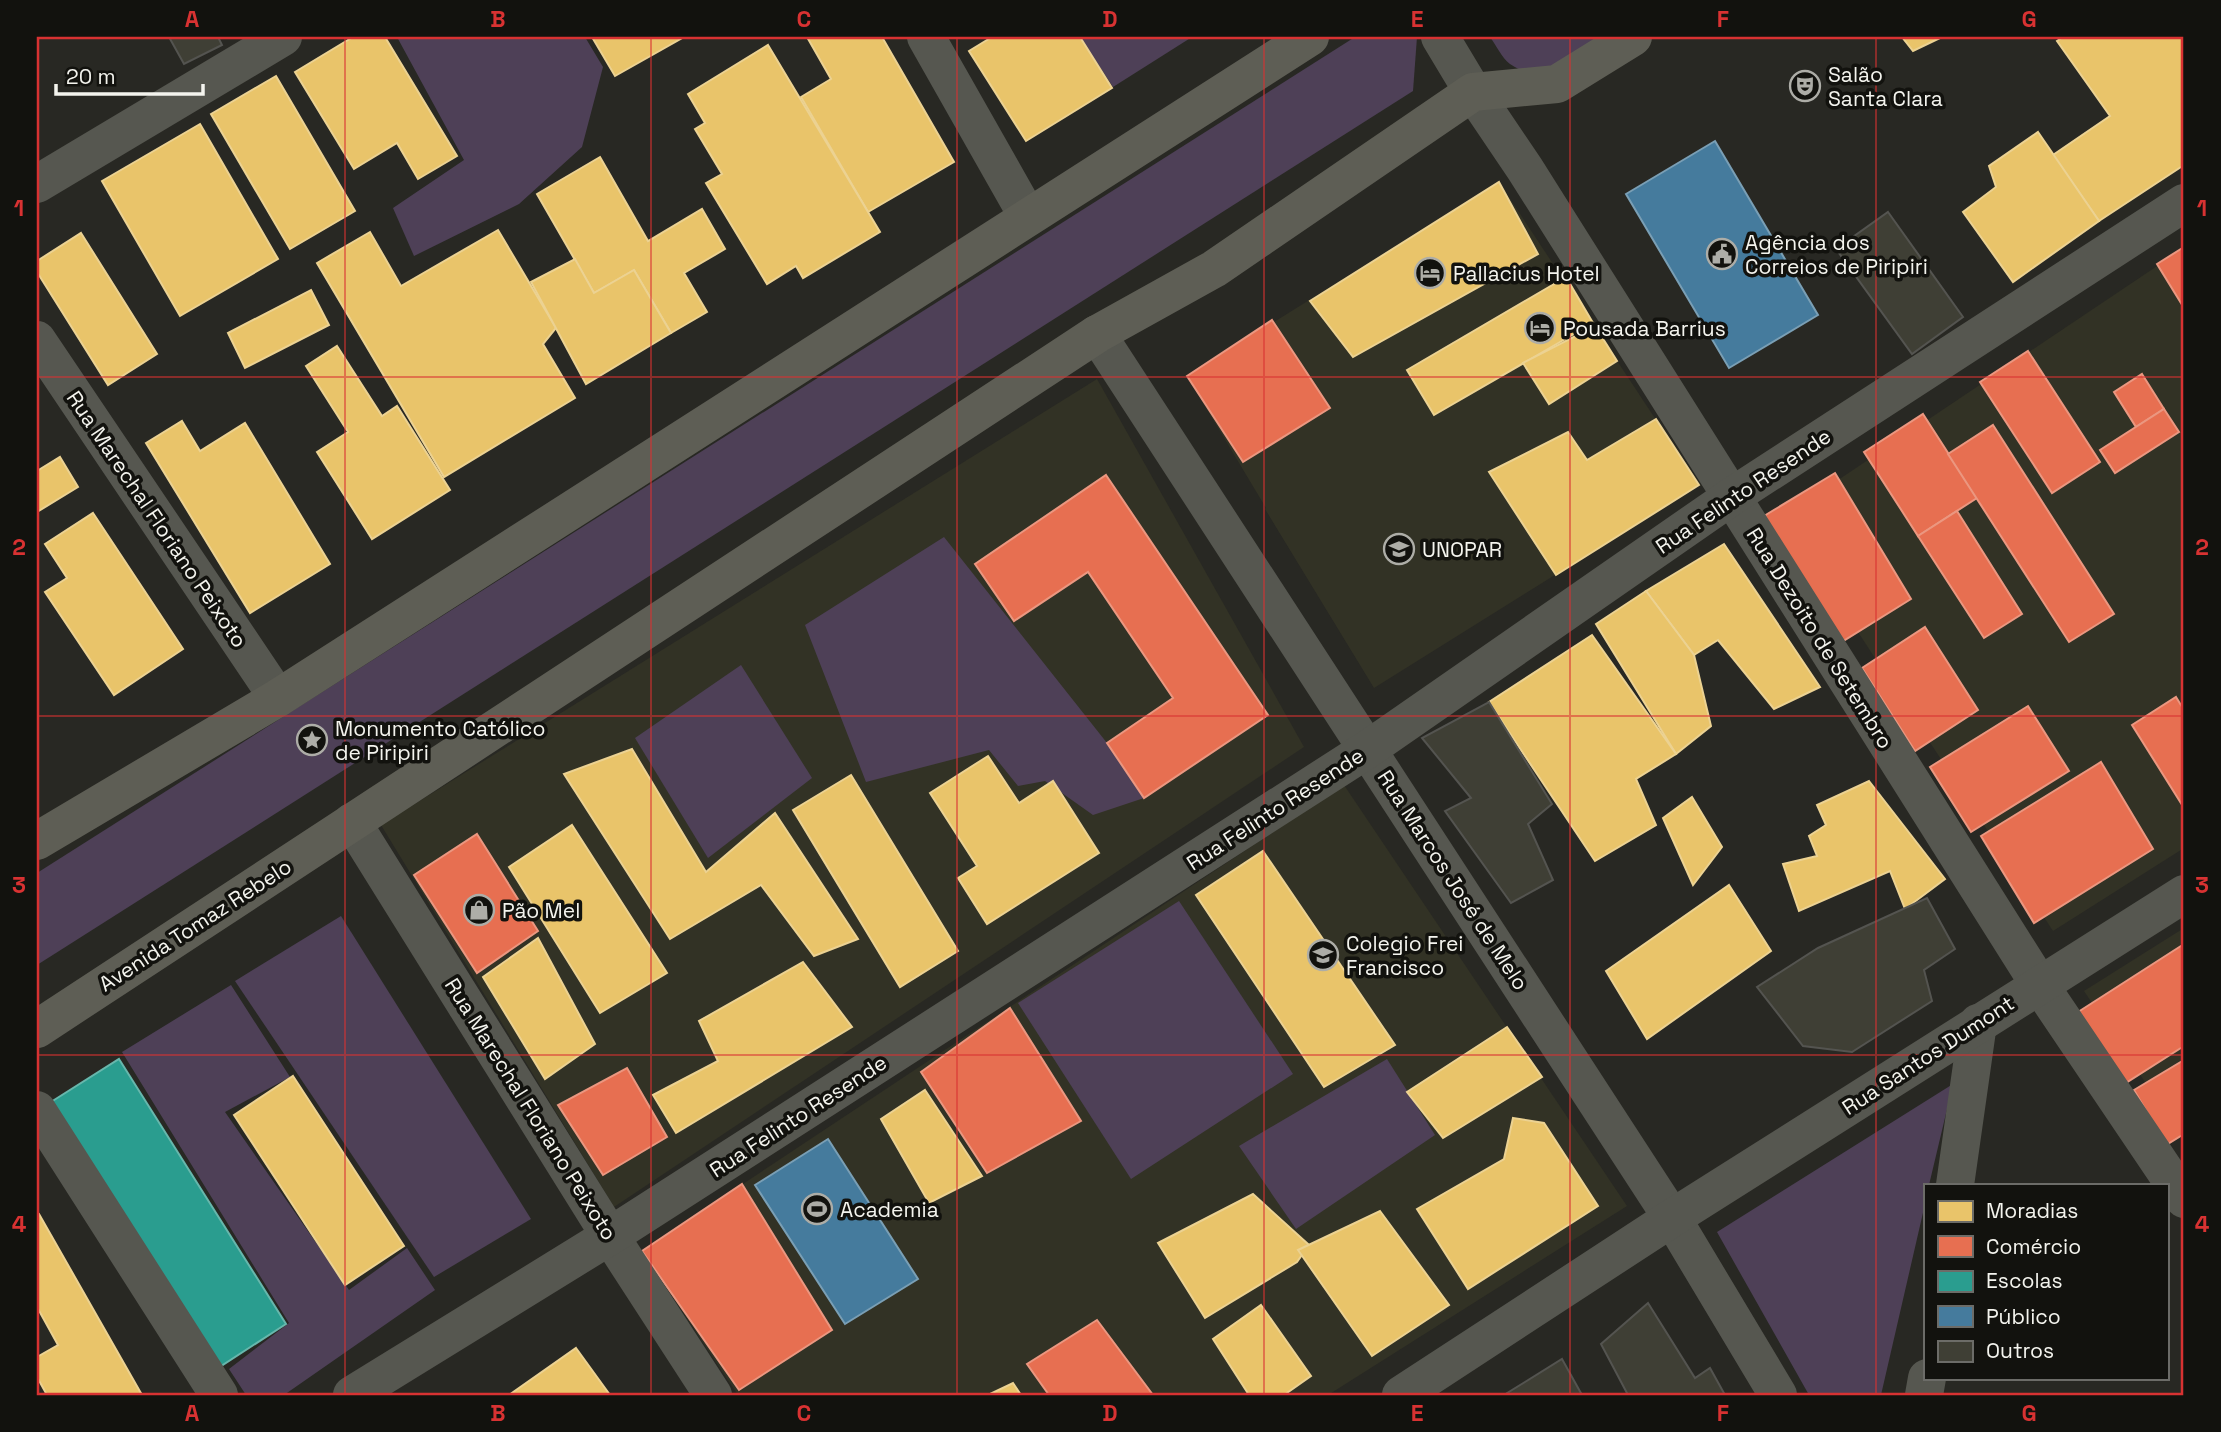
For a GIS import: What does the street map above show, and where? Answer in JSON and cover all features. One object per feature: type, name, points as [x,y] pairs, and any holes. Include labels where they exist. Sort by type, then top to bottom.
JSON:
[{"type":"main road","points":[[37,841],[278,698],[1310,37]]},
{"type":"main road","points":[[1473,92],[1557,83],[1633,37]]},
{"type":"main road","name":"Avenida Tomaz Rebelo","points":[[37,1028],[1097,334],[1214,269],[1473,92]]},
{"type":"street","points":[[37,184],[283,37]]},
{"type":"street","points":[[926,37],[1028,217]]},
{"type":"street","name":"Rua Dezoito de Setembro","points":[[1440,37],[2039,984],[2184,1199]]},
{"type":"street","name":"Rua Felinto Resende","points":[[352,1395],[610,1236],[1368,749],[1731,497],[2184,203]]},
{"type":"street","name":"Rua Marcos José de Melo","points":[[1097,334],[1672,1218],[1778,1395]]},
{"type":"street","name":"Rua Marechal Floriano Peixoto","points":[[37,340],[278,698]]},
{"type":"street","name":"Rua Marechal Floriano Peixoto","points":[[352,822],[610,1236],[713,1395]]},
{"type":"street","name":"Rua Santos Dumont","points":[[1401,1395],[1672,1218],[2184,894]]},
{"type":"street","points":[[1955,1184],[1978,1023]]},
{"type":"street","points":[[37,1110],[219,1395]]},
{"type":"shaded area","points":[[397,37],[585,37],[603,67],[582,147],[519,204],[414,256],[393,208],[464,160]]},
{"type":"shaded area","points":[[1080,37],[1192,37],[1113,87]]},
{"type":"shaded area","points":[[1355,37],[1417,37],[1413,91],[37,965],[37,873]]},
{"type":"shaded area","points":[[1490,37],[1605,37],[1560,66],[1535,72],[1510,64]]},
{"type":"shaded area","points":[[1499,182],[1699,485],[1374,688],[1187,376]]},
{"type":"shaded area","points":[[2184,248],[2184,848],[2053,931],[1783,517]]},
{"type":"shaded area","points":[[1097,379],[1304,747],[614,1207],[381,825]]},
{"type":"shaded area","points":[[944,537],[1107,743],[1144,798],[1093,815],[1045,781],[1018,786],[989,750],[866,782],[805,625]]},
{"type":"shaded area","points":[[741,665],[812,778],[708,858],[635,738]]},
{"type":"shaded area","points":[[1344,785],[1627,1206],[1328,1395],[738,1395],[642,1251]]},
{"type":"shaded area","points":[[1179,901],[1293,1074],[1131,1179],[1018,1003]]},
{"type":"shaded area","points":[[341,916],[531,1219],[434,1277],[235,981]]},
{"type":"shaded area","points":[[2184,928],[2184,1140],[2084,991]]},
{"type":"shaded area","points":[[231,985],[290,1077],[225,1112],[349,1290],[407,1248],[435,1290],[284,1395],[246,1395],[229,1369],[289,1323],[122,1052]]},
{"type":"shaded area","points":[[1387,1059],[1435,1135],[1296,1229],[1239,1146]]},
{"type":"shaded area","points":[[1953,1084],[1929,1184],[1924,1184],[1924,1208],[1881,1395],[1809,1395],[1717,1232]]},
{"type":"building: Moradias","points":[[353,37],[385,37],[457,156],[418,179],[397,143],[354,169],[295,72]]},
{"type":"building: Moradias","points":[[592,37],[684,37],[615,76]]},
{"type":"building: Moradias","points":[[807,37],[882,37],[954,162],[868,212],[801,97],[831,79]]},
{"type":"building: Moradias","points":[[992,37],[1080,37],[1112,88],[1026,141],[969,51]]},
{"type":"building: Moradias","points":[[1902,37],[1942,37],[1913,51]]},
{"type":"building: Moradias","points":[[2063,37],[2184,37],[2184,165],[2099,221],[2053,155],[2110,116],[2057,41]]},
{"type":"building: Moradias","points":[[768,45],[880,232],[803,278],[796,266],[767,284],[706,183],[722,174],[695,129],[705,123],[688,94]]},
{"type":"building: Moradias","points":[[276,76],[355,211],[290,249],[211,114]]},
{"type":"building: Moradias","points":[[200,124],[278,259],[180,316],[102,181]]},
{"type":"building: Moradias","points":[[2038,132],[2099,221],[2013,282],[1963,212],[1996,187],[1989,166]]},
{"type":"building: Moradias","points":[[600,157],[648,241],[702,209],[725,249],[684,273],[707,312],[671,333],[634,270],[594,293],[537,194]]},
{"type":"building: Moradias","points":[[1499,182],[1538,254],[1353,357],[1310,301]]},
{"type":"building: Moradias","points":[[498,230],[556,328],[543,344],[575,398],[444,477],[317,263],[370,232],[401,286]]},
{"type":"building: Moradias","points":[[81,233],[157,354],[108,385],[37,272],[37,261]]},
{"type":"building: Moradias","points":[[575,259],[594,293],[634,270],[671,333],[586,384],[531,282]]},
{"type":"building: Moradias","points":[[1566,277],[1593,323],[1434,415],[1407,370]]},
{"type":"building: Moradias","points":[[311,290],[329,325],[245,368],[228,333]]},
{"type":"building: Moradias","points":[[1595,326],[1617,361],[1549,404],[1523,363]]},
{"type":"building: Moradias","points":[[337,346],[382,416],[397,406],[450,490],[372,539],[317,452],[348,432],[306,366]]},
{"type":"building: Moradias","points":[[1656,419],[1699,485],[1556,575],[1489,472],[1568,432],[1587,460]]},
{"type":"building: Moradias","points":[[182,421],[200,451],[245,423],[330,564],[250,613],[146,443]]},
{"type":"building: Moradias","points":[[60,457],[78,487],[37,512],[37,471]]},
{"type":"building: Moradias","points":[[93,513],[183,649],[114,695],[45,592],[67,578],[45,544]]},
{"type":"building: Moradias","points":[[1724,544],[1820,687],[1774,709],[1718,640],[1694,655],[1646,591]]},
{"type":"building: Moradias","points":[[1646,591],[1694,655],[1711,726],[1676,754],[1596,624]]},
{"type":"building: Moradias","points":[[1592,635],[1676,754],[1636,779],[1656,825],[1595,861],[1489,702]]},
{"type":"building: Moradias","points":[[632,749],[706,872],[775,813],[858,939],[814,956],[761,885],[670,939],[564,774]]},
{"type":"building: Moradias","points":[[988,756],[1019,803],[1053,781],[1099,853],[987,924],[958,878],[977,866],[930,793]]},
{"type":"building: Moradias","points":[[851,775],[958,951],[900,987],[793,810]]},
{"type":"building: Moradias","points":[[1869,781],[1945,879],[1905,909],[1890,871],[1799,911],[1783,864],[1817,856],[1809,836],[1826,825],[1817,805]]},
{"type":"building: Moradias","points":[[1692,797],[1722,847],[1693,885],[1663,818]]},
{"type":"building: Moradias","points":[[572,825],[667,973],[600,1013],[509,867]]},
{"type":"building: Moradias","points":[[1263,851],[1395,1045],[1324,1087],[1196,895]]},
{"type":"building: Moradias","points":[[1729,885],[1771,951],[1647,1039],[1606,971]]},
{"type":"building: Moradias","points":[[538,938],[595,1044],[545,1079],[483,977]]},
{"type":"building: Moradias","points":[[803,962],[852,1027],[676,1133],[653,1095],[718,1061],[699,1021]]},
{"type":"building: Moradias","points":[[1507,1027],[1542,1077],[1443,1138],[1407,1092]]},
{"type":"building: Moradias","points":[[293,1076],[404,1246],[345,1285],[234,1115]]},
{"type":"building: Moradias","points":[[925,1090],[982,1176],[929,1203],[881,1119]]},
{"type":"building: Moradias","points":[[1513,1118],[1544,1123],[1598,1206],[1468,1289],[1417,1209],[1504,1159]]},
{"type":"building: Moradias","points":[[1253,1194],[1309,1245],[1297,1262],[1205,1318],[1158,1243]]},
{"type":"building: Moradias","points":[[1380,1211],[1449,1305],[1372,1356],[1298,1250]]},
{"type":"building: Moradias","points":[[39,1214],[142,1395],[47,1395],[37,1377],[37,1357],[58,1345],[37,1307]]},
{"type":"building: Moradias","points":[[1261,1305],[1311,1376],[1284,1395],[1249,1395],[1213,1339]]},
{"type":"building: Moradias","points":[[576,1348],[610,1395],[509,1395]]},
{"type":"building: Moradias","points":[[1013,1383],[1021,1395],[988,1395]]},
{"type":"building: Comércio","points":[[2184,247],[2184,308],[2157,264]]},
{"type":"building: Comércio","points":[[1272,320],[1330,408],[1243,462],[1187,376]]},
{"type":"building: Comércio","points":[[2028,351],[2100,462],[2052,493],[1980,382]]},
{"type":"building: Comércio","points":[[2142,374],[2164,409],[2136,427],[2114,392]]},
{"type":"building: Comércio","points":[[2164,409],[2179,432],[2115,473],[2100,450]]},
{"type":"building: Comércio","points":[[1923,414],[1977,498],[1918,536],[1864,452]]},
{"type":"building: Comércio","points":[[1993,425],[2114,614],[2069,642],[1948,454]]},
{"type":"building: Comércio","points":[[1835,473],[1911,599],[1840,643],[1764,516]]},
{"type":"building: Comércio","points":[[1106,475],[1268,715],[1144,798],[1107,743],[1173,698],[1088,572],[1014,621],[975,564]]},
{"type":"building: Comércio","points":[[1957,511],[2022,614],[1984,638],[1918,536]]},
{"type":"building: Comércio","points":[[1925,627],[1978,710],[1915,751],[1862,668]]},
{"type":"building: Comércio","points":[[2176,697],[2184,710],[2184,808],[2132,725]]},
{"type":"building: Comércio","points":[[2028,706],[2069,771],[1971,832],[1930,767]]},
{"type":"building: Comércio","points":[[2101,762],[2153,849],[2034,923],[1981,836]]},
{"type":"building: Comércio","points":[[477,834],[538,931],[477,973],[414,875]]},
{"type":"building: Comércio","points":[[2184,944],[2184,1046],[2121,1086],[2075,1014]]},
{"type":"building: Comércio","points":[[1010,1008],[1081,1121],[987,1173],[921,1072]]},
{"type":"building: Comércio","points":[[2184,1060],[2184,1134],[2166,1145],[2134,1090]]},
{"type":"building: Comércio","points":[[627,1068],[667,1137],[603,1175],[558,1105]]},
{"type":"building: Comércio","points":[[742,1184],[832,1330],[739,1390],[642,1251]]},
{"type":"building: Comércio","points":[[1097,1320],[1153,1395],[1049,1395],[1027,1364]]},
{"type":"building: Escolas","points":[[119,1059],[286,1324],[218,1368],[51,1102]]},
{"type":"building: Público","name":"Agência dos Correios de Piripiri","points":[[1715,141],[1818,315],[1729,368],[1626,194]]},
{"type":"building: Público","points":[[828,1139],[918,1279],[845,1324],[755,1185]]},
{"type":"building: Outros","points":[[169,37],[218,37],[222,45],[184,64]]},
{"type":"building: Outros","points":[[1888,212],[1963,317],[1912,354],[1836,249]]},
{"type":"building: Outros","points":[[1489,702],[1552,804],[1528,824],[1553,880],[1511,903],[1445,811],[1471,798],[1422,738]]},
{"type":"building: Outros","points":[[1927,898],[1955,949],[1924,970],[1932,1001],[1852,1052],[1803,1046],[1757,987],[1818,948]]},
{"type":"building: Outros","points":[[1648,1303],[1695,1378],[1710,1368],[1725,1395],[1628,1395],[1601,1344]]},
{"type":"building: Outros","points":[[1562,1359],[1582,1395],[1504,1395]]},
{"type":"place","name":"Salão Santa Clara","points":[[1805,86]]},
{"type":"place","name":"Agência dos Correios de Piripiri","points":[[1722,254]]},
{"type":"place","name":"Pallacius Hotel","points":[[1430,273]]},
{"type":"place","name":"Pousada Barrius","points":[[1540,328]]},
{"type":"place","name":"UNOPAR","points":[[1399,549]]},
{"type":"place","name":"Monumento Católico de Piripiri","points":[[312,740]]},
{"type":"place","name":"Pão Mel","points":[[479,910]]},
{"type":"place","name":"Colegio Frei Francisco","points":[[1323,955]]},
{"type":"place","name":"Academia","points":[[817,1209]]}]
